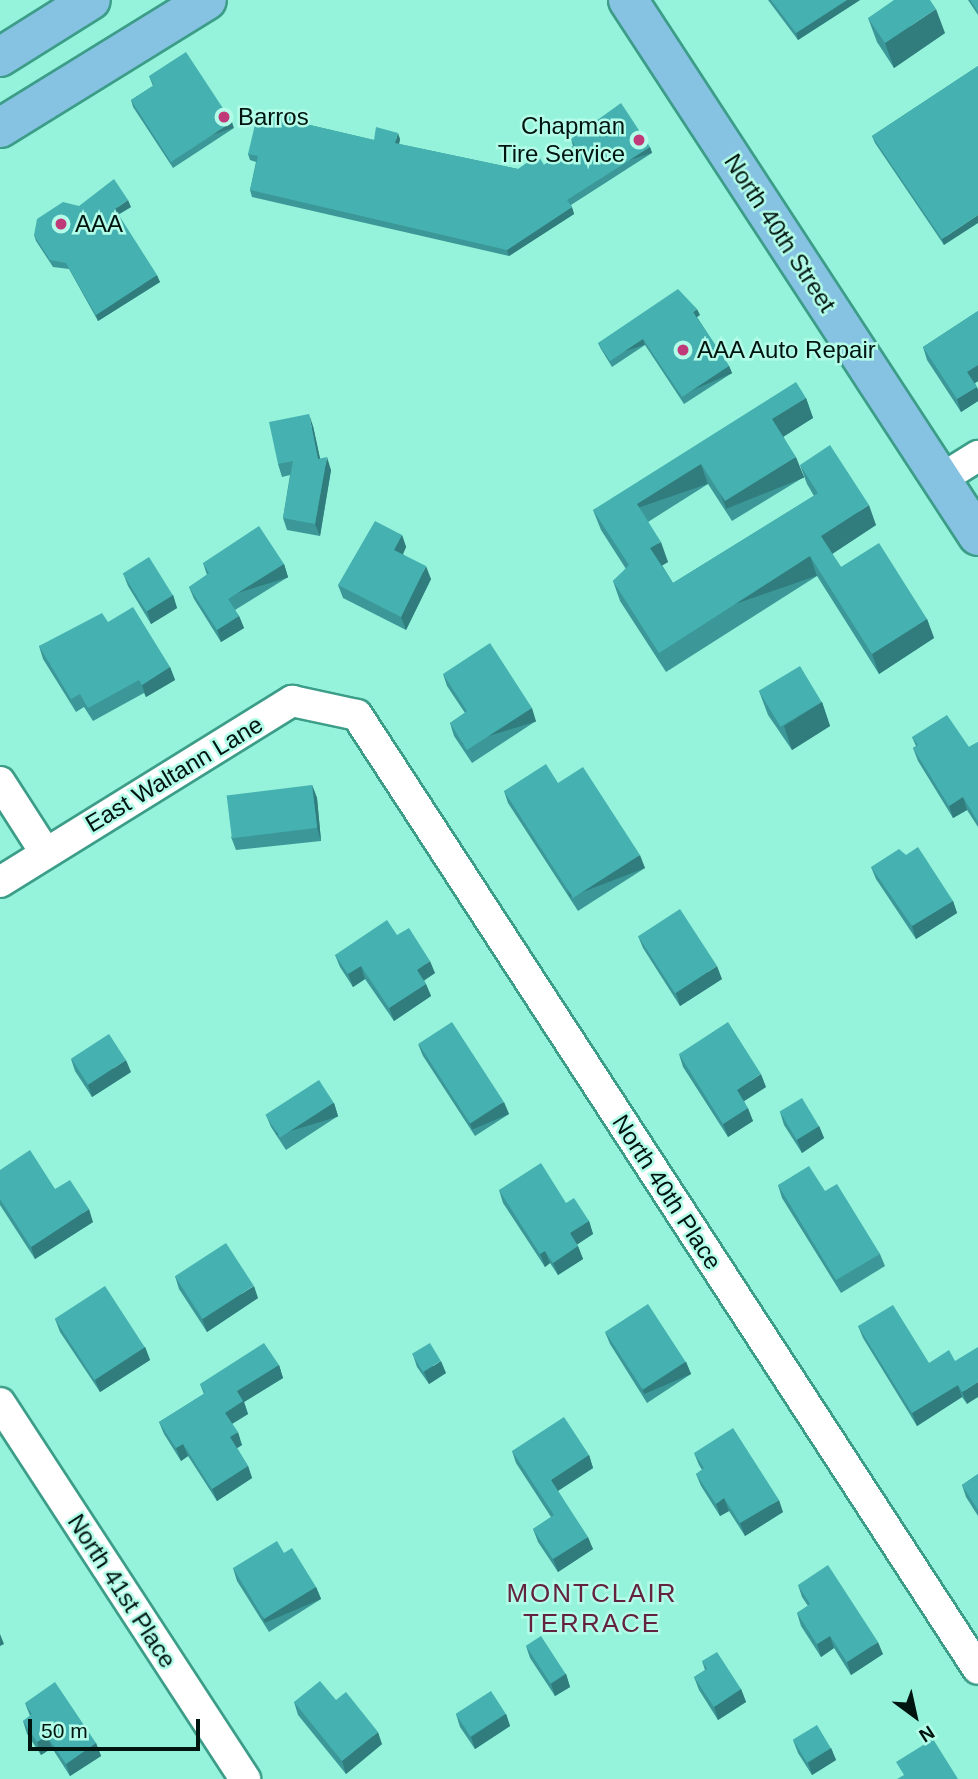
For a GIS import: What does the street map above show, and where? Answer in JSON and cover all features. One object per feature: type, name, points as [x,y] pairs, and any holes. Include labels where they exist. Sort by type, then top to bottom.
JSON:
[{"type":"main road","points":[[0,57],[91,0]]},
{"type":"main road","points":[[0,128],[207,0]]},
{"type":"main road","name":"North 40th Street","points":[[628,0],[978,536]]},
{"type":"street","points":[[941,479],[978,456]]},
{"type":"street","name":"East Waltann Lane","points":[[0,882],[292,702],[357,715]]},
{"type":"street","name":"North 40th Place","points":[[357,715],[978,1669]]},
{"type":"street","points":[[0,782],[45,852]]},
{"type":"street","name":"North 41st Place","points":[[0,1403],[245,1779]]},
{"type":"building","points":[[771,0],[847,0],[796,33]]},
{"type":"building","points":[[894,0],[930,0],[936,9],[885,43],[868,18]]},
{"type":"building","points":[[970,0],[978,0],[978,12]]},
{"type":"building","points":[[186,52],[232,122],[171,162],[131,100],[154,85],[149,76]]},
{"type":"building","points":[[978,66],[978,215],[942,239],[872,136]]},
{"type":"building","points":[[621,103],[650,147],[567,200],[572,207],[507,250],[250,190],[258,156],[248,154],[258,112],[295,117],[293,121],[374,140],[376,127],[398,133],[395,143],[518,169],[538,155],[544,165],[575,145],[571,139]]},
{"type":"building","points":[[114,179],[128,200],[115,209],[157,275],[96,315],[66,263],[50,260],[34,235],[37,219],[63,202],[79,206]]},
{"type":"building","name":"AAA Auto Repair","points":[[678,289],[697,309],[693,312],[729,366],[682,397],[643,339],[610,361],[598,343]]},
{"type":"building","points":[[978,311],[978,365],[967,372],[977,387],[957,399],[923,347]]},
{"type":"building","points":[[796,382],[806,398],[772,419],[796,457],[725,501],[701,464],[637,504],[661,542],[650,548],[673,583],[818,493],[800,465],[830,445],[869,505],[821,536],[841,567],[879,543],[927,619],[872,654],[810,556],[659,653],[613,581],[629,565],[593,510]]},
{"type":"building","points":[[309,414],[318,459],[327,457],[315,524],[283,518],[293,461],[278,464],[269,422]]},
{"type":"building","points":[[375,521],[402,535],[394,550],[426,566],[401,617],[338,585]]},
{"type":"building","points":[[259,526],[284,564],[228,599],[239,616],[217,630],[189,587],[209,573],[203,563]]},
{"type":"building","points":[[149,557],[173,595],[147,612],[123,573]]},
{"type":"building","points":[[133,607],[170,667],[142,685],[139,680],[88,708],[80,694],[71,699],[39,646],[102,613],[108,622]]},
{"type":"building","points":[[490,643],[532,708],[467,750],[450,723],[467,711],[443,674]]},
{"type":"building","points":[[800,666],[822,702],[780,727],[759,691]]},
{"type":"building","points":[[947,715],[969,747],[978,742],[978,822],[963,797],[949,806],[913,748],[918,745],[912,737]]},
{"type":"building","points":[[546,764],[558,783],[583,767],[640,855],[573,898],[504,791]]},
{"type":"building","points":[[312,785],[317,828],[232,838],[227,795]]},
{"type":"building","points":[[918,847],[953,901],[912,926],[871,867],[899,849],[906,855]]},
{"type":"building","points":[[680,909],[717,966],[675,993],[638,936]]},
{"type":"building","points":[[387,920],[397,935],[409,928],[430,961],[417,970],[426,984],[389,1008],[361,966],[348,974],[335,955]]},
{"type":"building","points":[[452,1022],[504,1102],[470,1123],[418,1044]]},
{"type":"building","points":[[728,1022],[761,1074],[737,1090],[748,1108],[723,1124],[679,1054]]},
{"type":"building","points":[[109,1034],[126,1060],[88,1085],[71,1059]]},
{"type":"building","points":[[319,1080],[334,1103],[280,1138],[265,1115]]},
{"type":"building","points":[[802,1098],[819,1126],[797,1140],[780,1111]]},
{"type":"building","points":[[30,1150],[55,1189],[70,1180],[89,1209],[31,1247],[0,1199],[0,1170]]},
{"type":"building","points":[[541,1163],[566,1203],[574,1198],[589,1221],[570,1233],[578,1246],[553,1263],[545,1251],[540,1254],[499,1190]]},
{"type":"building","points":[[809,1166],[825,1191],[837,1184],[880,1254],[836,1280],[778,1185]]},
{"type":"building","points":[[226,1243],[254,1286],[203,1319],[175,1276]]},
{"type":"building","points":[[105,1286],[145,1347],[94,1380],[55,1319]]},
{"type":"building","points":[[648,1304],[686,1362],[643,1390],[605,1332]]},
{"type":"building","points":[[893,1305],[929,1363],[949,1350],[955,1361],[978,1347],[978,1382],[962,1392],[958,1385],[912,1413],[858,1326]]},
{"type":"building","points":[[264,1343],[279,1365],[237,1391],[243,1401],[225,1413],[238,1432],[230,1437],[248,1466],[212,1489],[183,1444],[176,1448],[159,1422],[205,1393],[200,1384]]},
{"type":"building","points":[[430,1343],[441,1361],[423,1372],[412,1354]]},
{"type":"building","points":[[564,1417],[589,1455],[551,1480],[588,1537],[553,1559],[533,1529],[554,1515],[512,1451]]},
{"type":"building","points":[[733,1428],[779,1500],[740,1523],[724,1498],[716,1504],[696,1474],[704,1468],[694,1453]]},
{"type":"building","points":[[978,1474],[978,1510],[962,1485]]},
{"type":"building","points":[[277,1541],[284,1553],[292,1548],[316,1587],[264,1619],[233,1568]]},
{"type":"building","points":[[828,1565],[878,1642],[847,1662],[830,1636],[817,1644],[797,1613],[810,1604],[798,1585]]},
{"type":"building","points":[[541,1636],[566,1674],[550,1684],[526,1646]]},
{"type":"building","points":[[717,1652],[741,1689],[714,1707],[694,1677],[707,1669],[702,1661]]},
{"type":"building","points":[[320,1681],[336,1700],[346,1692],[378,1732],[342,1761],[294,1702]]},
{"type":"building","points":[[55,1682],[96,1743],[66,1764],[47,1736],[37,1742],[23,1721],[32,1714],[25,1703]]},
{"type":"building","points":[[491,1691],[506,1714],[470,1737],[456,1714]]},
{"type":"building","points":[[817,1725],[831,1748],[807,1763],[793,1739]]},
{"type":"building","points":[[933,1739],[958,1779],[897,1779],[904,1775],[896,1762]]},
{"type":"place","name":"Barros","points":[[224,117]]},
{"type":"place","name":"Chapman Tire Service","points":[[639,140]]},
{"type":"place","name":"AAA","points":[[61,224]]},
{"type":"place","name":"AAA Auto Repair","points":[[683,350]]},
{"type":"district","name":"MONTCLAIR TERRACE","points":[[592,1609]]}]
